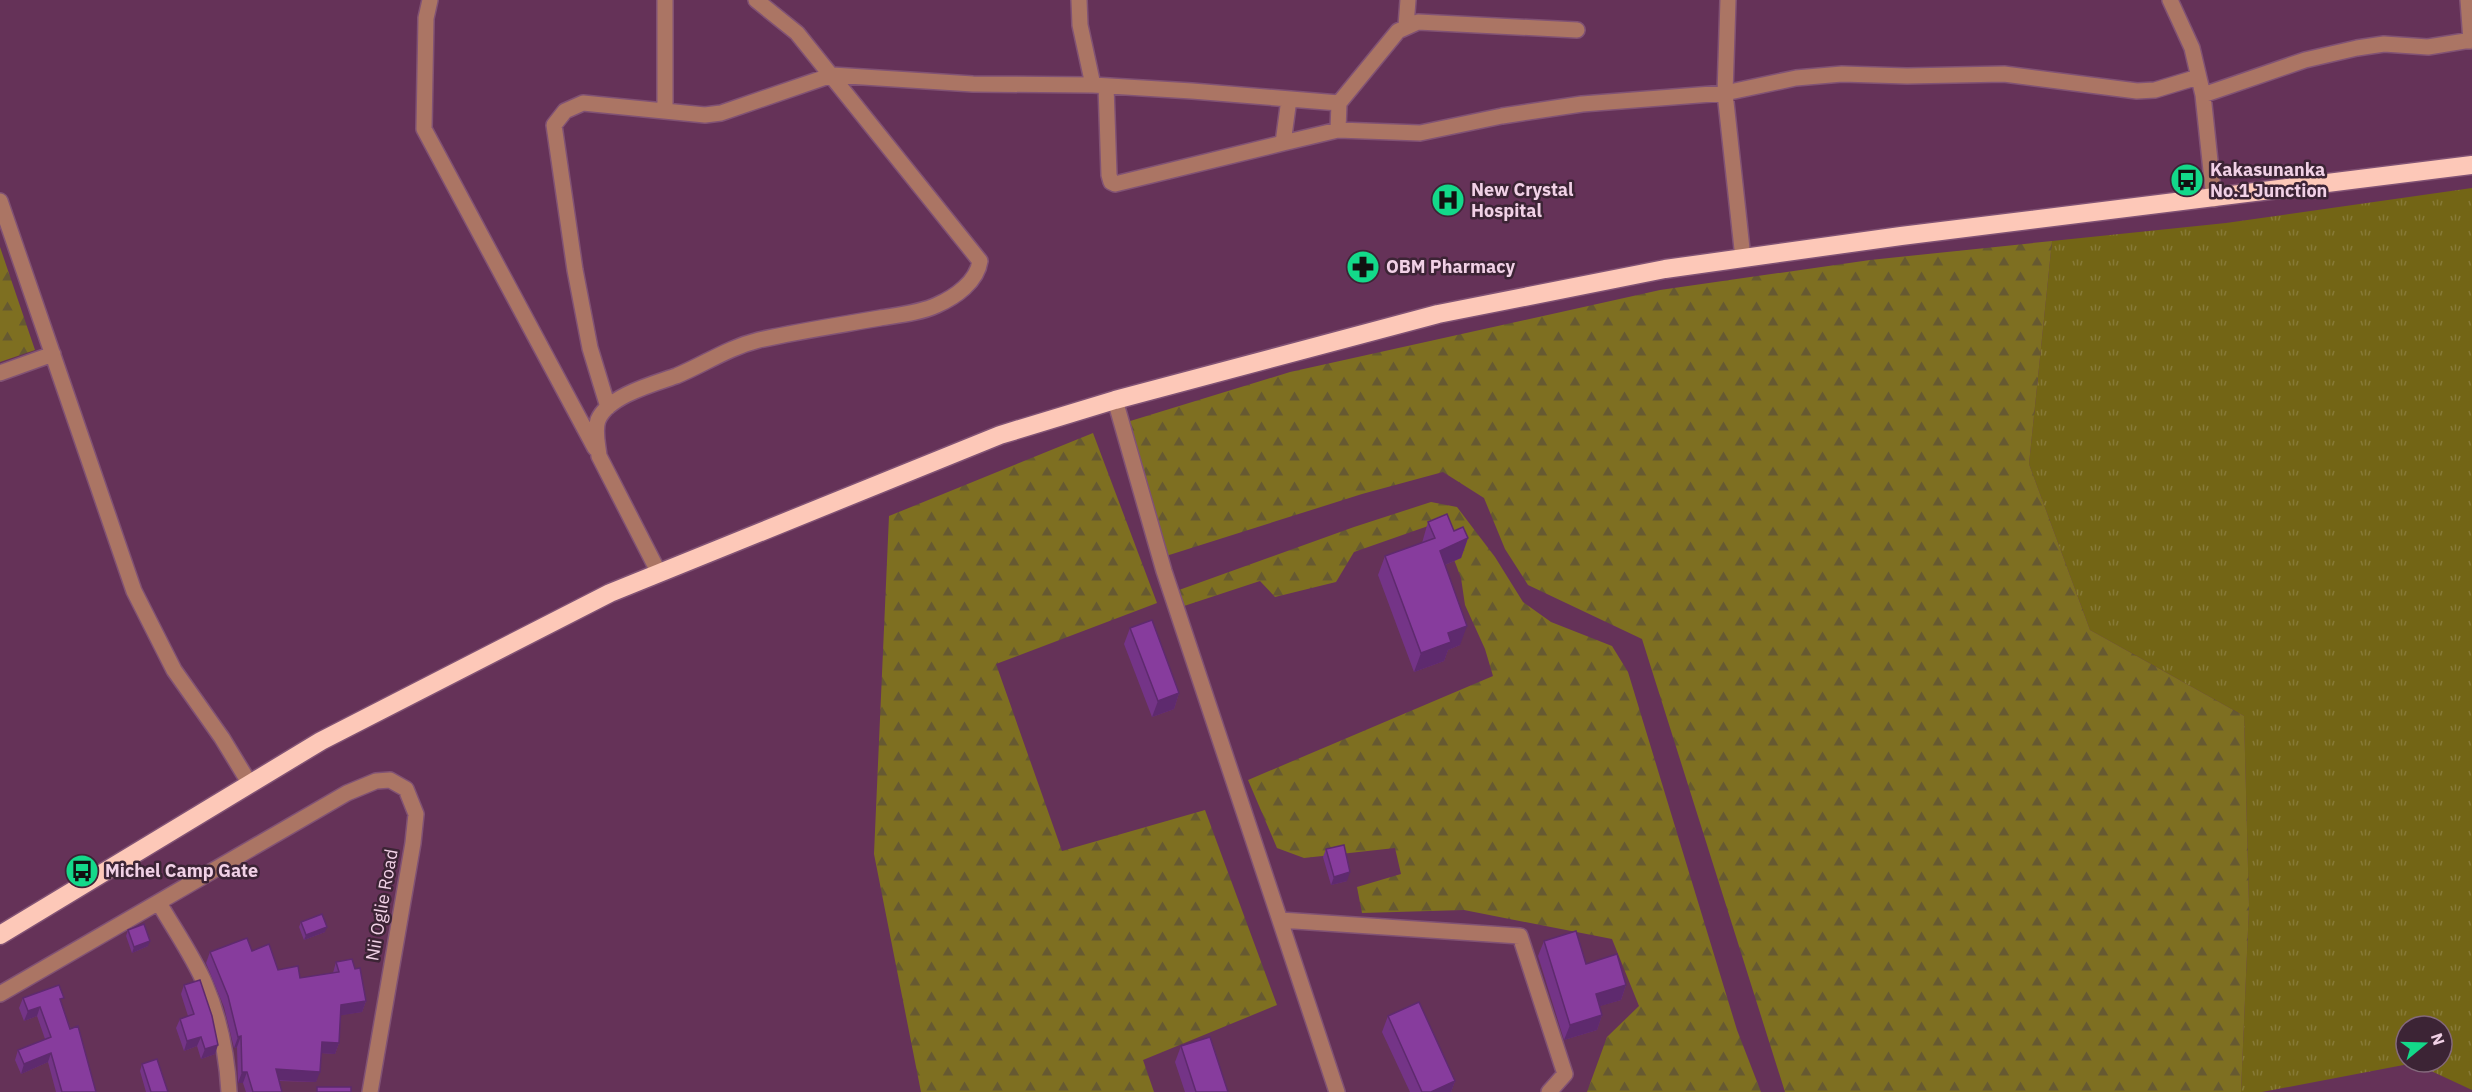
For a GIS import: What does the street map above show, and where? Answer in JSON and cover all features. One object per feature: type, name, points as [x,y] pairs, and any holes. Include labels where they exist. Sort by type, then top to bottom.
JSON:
[{"type":"highway","points":[[0,935],[321,741],[610,593],[1000,435],[1114,400],[1438,315],[1665,268],[1900,236],[2214,199],[2357,178],[2472,165]]},
{"type":"street","points":[[430,0],[426,18],[424,129],[659,573]]},
{"type":"street","points":[[665,0],[665,111]]},
{"type":"street","points":[[1078,0],[1080,26],[1099,86],[1109,175],[1111,182],[1115,184],[1338,130],[1420,133],[1502,116],[1582,104],[1725,93],[1796,78],[1842,74],[1907,76],[2004,74],[2137,91],[2155,90],[2198,76]]},
{"type":"street","points":[[1406,26],[1408,0]]},
{"type":"street","points":[[1728,0],[1725,93],[1743,258]]},
{"type":"street","points":[[2170,0],[2192,48],[2203,95],[2214,199]]},
{"type":"street","points":[[2203,95],[2305,60],[2357,48],[2384,44],[2428,47],[2472,40],[2468,0]]},
{"type":"street","points":[[599,456],[596,437],[598,420],[608,407],[628,394],[686,372],[732,348],[758,340],[935,306],[960,293],[979,267],[980,261],[832,75],[797,33],[765,2]]},
{"type":"street","points":[[1338,130],[1339,103],[1398,30],[1406,26],[1418,22],[1577,30]]},
{"type":"street","points":[[608,407],[590,348],[554,125],[566,111],[583,104],[705,115],[721,113],[832,75],[973,84],[1099,86],[1339,103]]},
{"type":"street","points":[[1283,143],[1289,99]]},
{"type":"street","points":[[0,201],[134,591],[174,670],[222,738],[250,784]]},
{"type":"street","points":[[0,373],[53,354]]},
{"type":"street","points":[[1114,400],[1164,571],[1337,1092]]},
{"type":"street","name":"Nii Oglie Road","points":[[0,994],[347,793],[376,781],[390,780],[406,789],[416,814],[370,1092]]},
{"type":"street","points":[[159,903],[204,983],[218,1025],[228,1073],[229,1092]]},
{"type":"street","points":[[1280,920],[1520,936],[1564,1074],[1549,1092]]},
{"type":"green space","points":[[2472,188],[2472,1090],[2438,1074],[2454,1074],[2454,1014],[2394,1014],[2394,1067],[2262,1092],[2241,1092],[2249,906],[2244,716],[2090,630],[2029,464],[2052,241],[2226,223]]},
{"type":"green space","points":[[2052,241],[2029,464],[2090,630],[2244,716],[2249,906],[2241,1092],[1785,1092],[1642,639],[1528,585],[1505,549],[1484,498],[1443,472],[1362,494],[1166,556],[1127,422],[1290,372],[1660,290],[1870,260]]},
{"type":"green space","points":[[0,247],[35,350],[0,362]]},
{"type":"green space","points":[[1093,433],[1157,603],[996,664],[1062,851],[1205,810],[1277,1005],[1143,1060],[1154,1092],[921,1092],[874,854],[889,516]]},
{"type":"green space","points":[[1431,502],[1457,507],[1495,557],[1523,602],[1551,622],[1612,646],[1628,672],[1737,1030],[1761,1092],[1587,1092],[1607,1037],[1639,1006],[1612,939],[1464,910],[1362,913],[1357,887],[1401,874],[1395,848],[1304,858],[1277,848],[1248,780],[1493,676],[1485,649],[1465,605],[1461,578],[1442,528],[1431,525],[1354,552],[1336,582],[1275,597],[1260,581],[1184,606],[1179,590]]},
{"type":"building","points":[[1447,514],[1454,531],[1463,527],[1468,538],[1440,551],[1467,626],[1448,633],[1451,642],[1421,653],[1385,556],[1435,538],[1428,522]]},
{"type":"building","points":[[1152,620],[1179,693],[1158,701],[1130,628]]},
{"type":"building","points":[[1344,845],[1350,872],[1334,877],[1326,849]]},
{"type":"building","points":[[322,914],[327,927],[306,935],[301,922]]},
{"type":"building","points":[[144,924],[150,941],[134,947],[128,930]]},
{"type":"building","points":[[1576,931],[1586,964],[1617,954],[1626,985],[1596,994],[1602,1015],[1570,1025],[1544,941]]},
{"type":"building","points":[[247,938],[252,951],[269,944],[278,970],[298,966],[300,978],[339,972],[336,962],[352,959],[355,969],[360,968],[366,1001],[341,1005],[339,1043],[322,1042],[320,1072],[276,1069],[282,1092],[253,1092],[247,1072],[242,1072],[241,1036],[238,1037],[228,996],[210,952]]},
{"type":"building","points":[[200,980],[212,1016],[218,1045],[205,1049],[201,1037],[187,1041],[180,1019],[194,1014],[184,985]]},
{"type":"building","points":[[59,985],[64,998],[60,999],[70,1029],[78,1026],[96,1092],[62,1092],[51,1053],[24,1064],[18,1050],[51,1037],[40,1007],[28,1011],[23,998]]},
{"type":"building","points":[[1419,1002],[1455,1081],[1431,1092],[1422,1092],[1388,1016]]},
{"type":"building","points":[[1210,1037],[1228,1092],[1196,1092],[1181,1046]]},
{"type":"building","points":[[157,1059],[168,1092],[151,1092],[142,1064]]},
{"type":"building","points":[[317,1087],[351,1087],[351,1092],[317,1092]]},
{"type":"place","name":"Kakasunanka No.1 Junction","points":[[2187,180]]},
{"type":"place","name":"New Crystal Hospital","points":[[1448,200]]},
{"type":"place","name":"OBM Pharmacy","points":[[1363,267]]},
{"type":"place","name":"Michel Camp Gate","points":[[82,871]]}]
